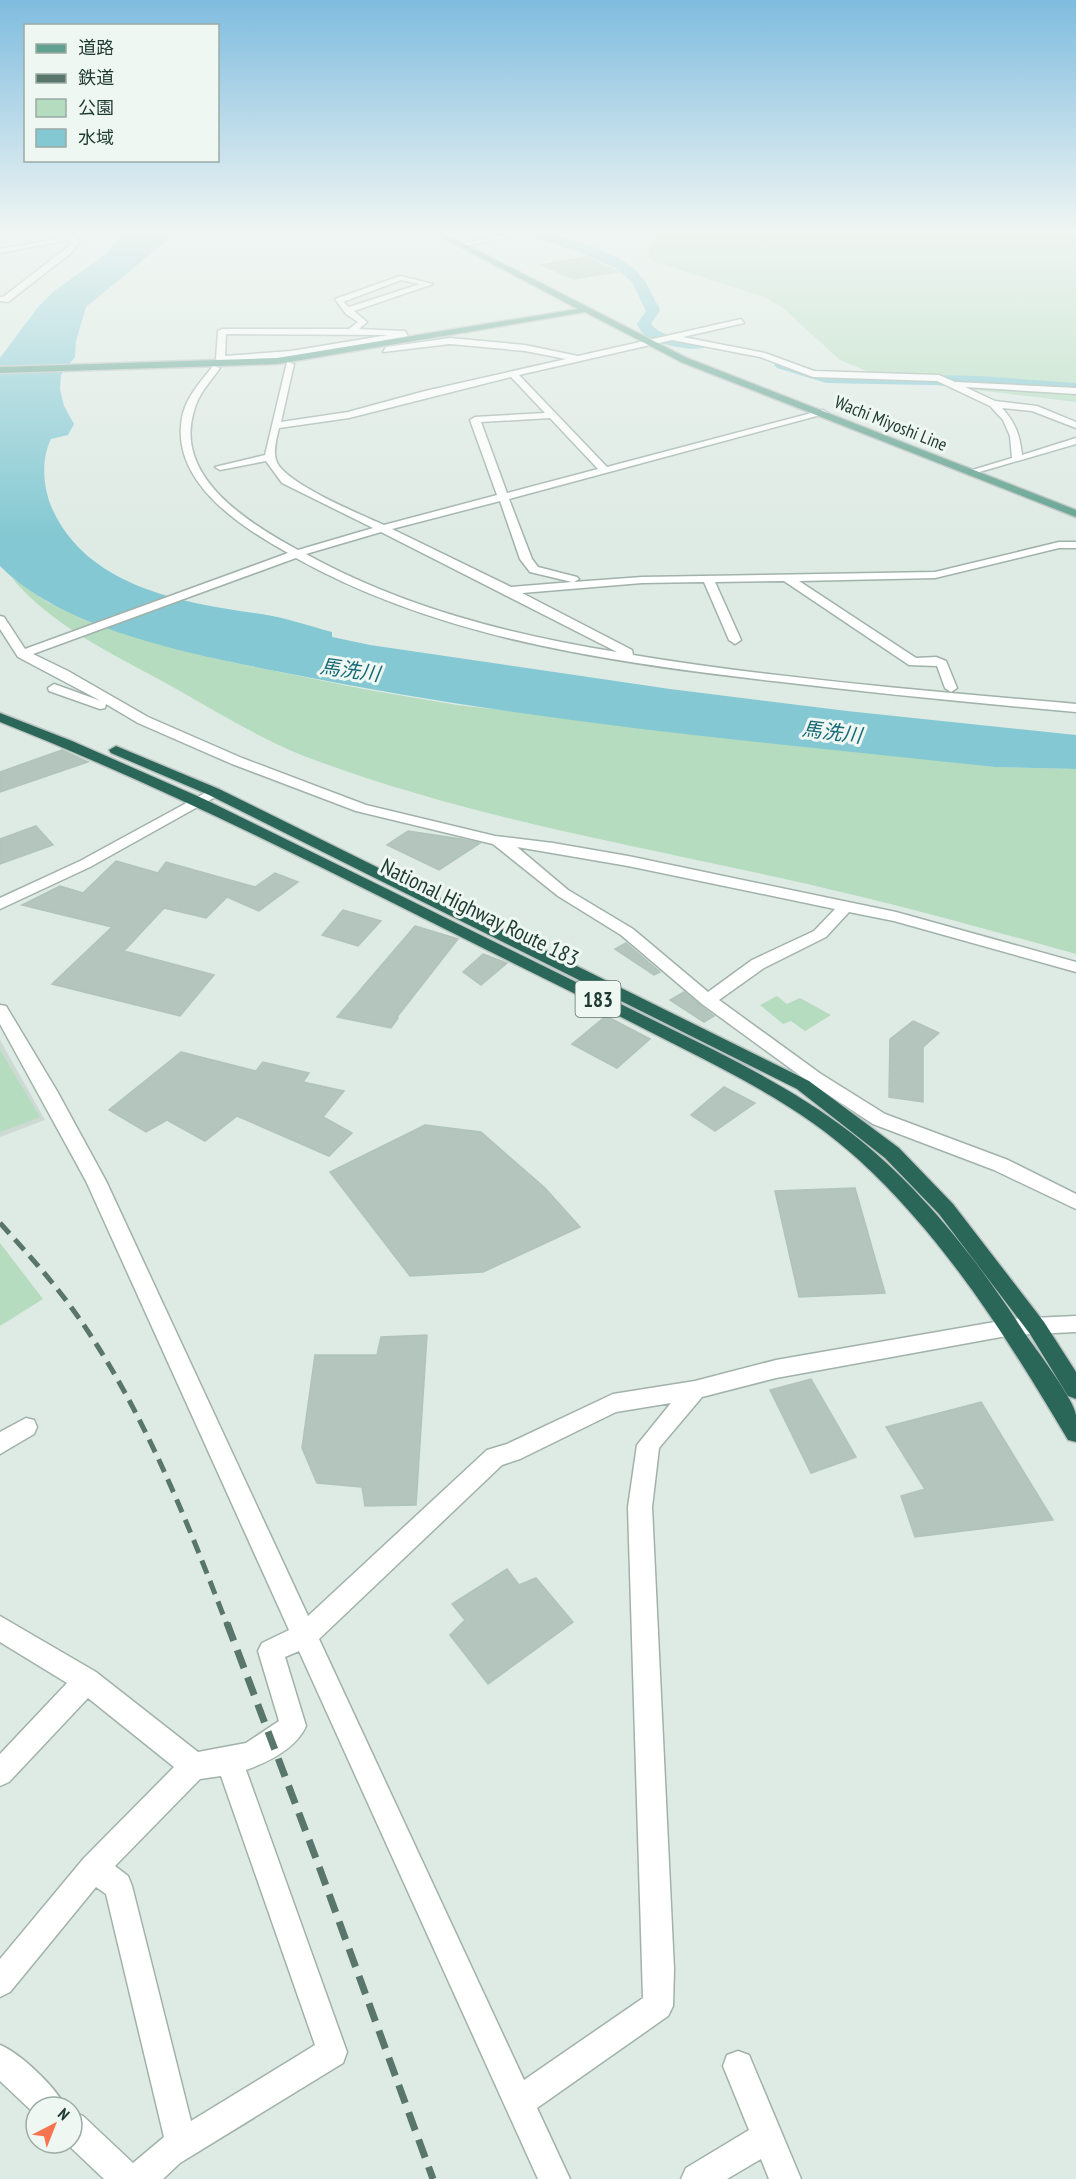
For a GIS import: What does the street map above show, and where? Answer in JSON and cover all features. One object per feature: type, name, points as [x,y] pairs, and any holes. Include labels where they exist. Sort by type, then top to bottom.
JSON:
[{"type":"highway","name":"National Highway Route 183","points":[[0,705],[101,744],[214,792],[809,1082],[892,1153],[938,1201],[1037,1328],[1076,1390]]},
{"type":"highway","name":"National Highway Route 183","points":[[0,717],[88,751],[199,801],[615,1007],[787,1096],[862,1153],[931,1220],[970,1268],[1012,1327],[1076,1433]]},
{"type":"main road","points":[[0,370],[188,365],[309,357],[439,335]]},
{"type":"main road","name":"Wachi Miyoshi Line","points":[[648,335],[659,339],[713,372],[823,413],[1076,514]]},
{"type":"street","points":[[222,335],[220,359],[291,359],[402,335]]},
{"type":"street","points":[[296,335],[277,425],[270,442],[269,457],[286,481],[509,591],[641,660]]},
{"type":"street","points":[[459,335],[465,339],[464,342]]},
{"type":"street","points":[[277,425],[349,415],[425,394],[679,335]]},
{"type":"street","points":[[659,339],[735,348],[813,374],[1076,391]]},
{"type":"street","points":[[575,358],[525,348],[464,342],[434,342],[216,369],[195,397],[189,411],[186,430],[190,452],[205,486],[239,520],[293,554],[411,606],[464,622],[582,651],[641,660],[967,699],[1076,708]]},
{"type":"street","points":[[514,375],[604,470]]},
{"type":"street","points":[[947,381],[993,404],[1007,419],[1015,436],[1017,459]]},
{"type":"street","points":[[993,404],[1034,408],[1076,425]]},
{"type":"street","points":[[973,473],[1017,459],[1064,438],[1034,408]]},
{"type":"street","points":[[22,654],[293,554],[502,496],[823,413]]},
{"type":"street","points":[[554,415],[475,420],[526,559],[534,570],[588,583]]},
{"type":"street","points":[[220,467],[269,457]]},
{"type":"street","points":[[509,591],[588,583],[784,576],[935,575],[984,565],[1059,545],[1076,545]]},
{"type":"street","points":[[784,576],[913,662],[936,661],[942,664],[951,688]]},
{"type":"street","points":[[708,579],[735,640]]},
{"type":"street","points":[[0,620],[22,654],[64,674],[143,720],[237,761],[361,807],[495,840],[585,853],[845,907],[948,931],[1076,967]]},
{"type":"street","points":[[54,687],[98,705],[126,710]]},
{"type":"street","points":[[0,904],[85,864],[214,792]]},
{"type":"street","points":[[495,840],[513,851],[563,893],[627,932],[809,1082],[879,1119],[1001,1165],[1076,1202]]},
{"type":"street","points":[[708,1000],[758,964],[820,934],[845,907]]},
{"type":"street","points":[[0,1010],[48,1091],[96,1181],[554,2179]]},
{"type":"street","points":[[787,1096],[809,1082]]},
{"type":"street","points":[[0,1982],[94,1868],[194,1766],[230,1763],[274,1745],[293,1726],[271,1651],[305,1635],[495,1457],[512,1452],[613,1403],[695,1390],[776,1369],[1012,1327],[1037,1328],[1076,1324]]},
{"type":"street","points":[[518,2103],[658,2006],[660,1969],[640,1507],[648,1445],[695,1390]]},
{"type":"street","points":[[0,1444],[26,1427]]},
{"type":"street","points":[[0,1628],[87,1681],[194,1766]]},
{"type":"street","points":[[0,1773],[87,1681]]},
{"type":"street","points":[[139,2179],[168,2152],[332,2052],[230,1763]]},
{"type":"street","points":[[94,1868],[118,1886],[181,2144]]},
{"type":"street","points":[[0,2060],[37,2095]]},
{"type":"street","points":[[738,2066],[785,2179]]},
{"type":"street","points":[[697,2179],[768,2137]]},
{"type":"street","points":[[84,2138],[127,2179]]},
{"type":"shaded area","points":[[0,1040],[45,1120],[0,1137]]},
{"type":"green space","points":[[812,335],[1076,335],[1076,402],[903,381],[869,372],[840,360]]},
{"type":"green space","points":[[12,578],[49,603],[143,639],[235,663],[363,689],[457,705],[995,767],[1076,769],[1076,954],[851,894],[489,813],[432,798],[320,762],[259,735],[102,648],[44,610]]},
{"type":"green space","points":[[777,996],[787,1004],[800,998],[831,1015],[805,1031],[791,1021],[783,1024],[760,1005]]},
{"type":"green space","points":[[0,1050],[40,1117],[0,1132]]},
{"type":"green space","points":[[0,1243],[43,1299],[0,1326]]},
{"type":"water","name":"馬洗川","points":[[17,335],[78,335],[75,357],[61,375],[60,389],[64,406],[74,424],[68,435],[51,439],[48,447],[44,464],[48,498],[67,533],[87,556],[112,573],[140,586],[200,604],[279,617],[332,632],[332,637],[370,645],[670,689],[847,711],[1076,735],[1076,769],[995,767],[818,749],[642,729],[466,705],[217,659],[136,638],[97,624],[60,608],[27,589],[0,566],[0,358]]},
{"type":"building","points":[[62,750],[88,762],[0,792],[0,772]]},
{"type":"building","points":[[36,826],[53,845],[0,864],[0,839]]},
{"type":"building","points":[[408,831],[480,843],[439,870],[387,845]]},
{"type":"building","points":[[116,861],[158,873],[166,862],[255,887],[275,873],[298,882],[259,911],[227,897],[206,918],[164,908],[124,951],[214,975],[180,1016],[52,984],[112,927],[22,905],[60,886],[83,893]]},
{"type":"building","points":[[343,910],[381,921],[358,946],[322,935]]},
{"type":"building","points":[[415,926],[458,939],[397,1017],[391,1028],[337,1017]]},
{"type":"building","points":[[626,943],[660,972],[654,975],[615,949]]},
{"type":"building","points":[[483,954],[507,963],[481,985],[463,972]]},
{"type":"building","points":[[684,992],[714,1016],[704,1022],[670,1000]]},
{"type":"building","points":[[606,1016],[650,1039],[617,1068],[572,1044]]},
{"type":"building","points":[[913,1021],[939,1033],[923,1047],[923,1102],[889,1097],[890,1039]]},
{"type":"building","points":[[181,1052],[256,1071],[263,1062],[309,1073],[303,1082],[344,1091],[323,1117],[352,1133],[329,1156],[237,1116],[205,1141],[167,1120],[146,1132],[109,1110]]},
{"type":"building","points":[[724,1087],[755,1103],[715,1131],[691,1115]]},
{"type":"building","points":[[425,1125],[481,1132],[545,1188],[580,1227],[483,1272],[410,1276],[330,1172]]},
{"type":"building","points":[[855,1188],[885,1293],[799,1297],[775,1191]]},
{"type":"building","points":[[427,1335],[416,1505],[365,1506],[362,1487],[317,1483],[302,1448],[315,1355],[377,1355],[381,1337]]},
{"type":"building","points":[[811,1379],[856,1457],[811,1473],[770,1390]]},
{"type":"building","points":[[981,1402],[1053,1520],[915,1537],[901,1496],[925,1489],[886,1427]]},
{"type":"building","points":[[507,1569],[519,1585],[536,1578],[573,1622],[488,1684],[450,1635],[465,1620],[452,1604]]},
{"type":"waterway","points":[[654,335],[669,340],[702,345]]},
{"type":"waterway","points":[[782,365],[826,378],[978,381],[1076,388]]},
{"type":"railway","points":[[0,1223],[72,1308],[125,1393],[163,1469],[227,1625]]},
{"type":"railway","points":[[227,1623],[433,2179]]}]
